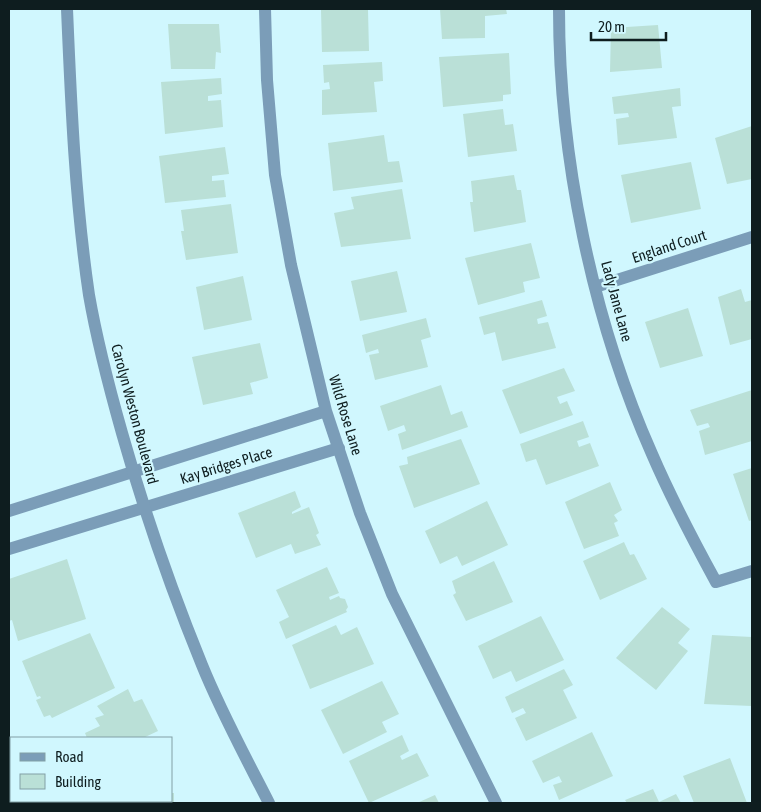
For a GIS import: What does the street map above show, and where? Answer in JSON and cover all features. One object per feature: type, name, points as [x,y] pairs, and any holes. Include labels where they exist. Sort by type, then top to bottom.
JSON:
[{"type":"street","name":"Carolyn Weston Boulevard","points":[[67,9],[72,122],[79,209],[90,296],[108,381],[132,471],[169,580],[202,666],[269,803]]},
{"type":"street","name":"Wild Rose Lane","points":[[265,9],[267,80],[275,175],[291,264],[326,411],[360,513],[392,594],[496,803]]},
{"type":"street","name":"Lady Jane Lane","points":[[559,9],[564,115],[576,198],[595,287],[622,376],[651,453],[686,528],[716,582],[752,571]]},
{"type":"street","name":"England Court","points":[[595,287],[752,237]]},
{"type":"street","name":"Kay Bridges Place","points":[[9,511],[326,411]]},
{"type":"street","name":"Kay Bridges Place","points":[[9,549],[339,448]]},
{"type":"building","points":[[440,9],[506,9],[507,14],[485,16],[485,38],[442,39]]},
{"type":"building","points":[[321,10],[368,10],[369,51],[322,52]]},
{"type":"building","points":[[168,24],[219,24],[221,53],[216,52],[215,69],[171,69]]},
{"type":"building","points":[[658,25],[662,68],[610,72],[611,28]]},
{"type":"building","points":[[509,53],[511,94],[503,95],[503,101],[443,107],[439,57]]},
{"type":"building","points":[[382,62],[383,81],[374,82],[377,112],[322,115],[322,90],[330,89],[329,82],[324,83],[323,65]]},
{"type":"building","points":[[221,78],[222,94],[208,96],[208,101],[221,100],[223,127],[165,134],[161,82]]},
{"type":"building","points":[[680,88],[681,106],[672,107],[677,138],[618,145],[616,119],[629,117],[628,113],[614,114],[612,97]]},
{"type":"building","points":[[503,109],[505,125],[513,124],[517,151],[468,157],[463,114]]},
{"type":"building","points":[[752,126],[752,179],[727,184],[715,138]]},
{"type":"building","points":[[384,135],[388,162],[399,161],[403,182],[333,191],[328,143]]},
{"type":"building","points":[[225,147],[229,174],[212,176],[212,181],[224,180],[226,197],[165,203],[159,156]]},
{"type":"building","points":[[691,162],[701,209],[631,223],[621,175]]},
{"type":"building","points":[[514,175],[517,190],[521,190],[526,222],[474,232],[470,202],[473,202],[471,181]]},
{"type":"building","points":[[402,189],[411,239],[341,247],[334,213],[354,209],[351,197]]},
{"type":"building","points":[[231,204],[238,253],[186,260],[181,231],[184,231],[181,210]]},
{"type":"building","points":[[531,243],[540,278],[523,282],[525,292],[478,305],[465,258]]},
{"type":"building","points":[[397,271],[407,312],[360,321],[351,281]]},
{"type":"building","points":[[243,276],[252,320],[204,330],[196,287]]},
{"type":"building","points":[[741,289],[745,302],[752,300],[752,339],[730,345],[718,297]]},
{"type":"building","points":[[542,300],[547,316],[537,319],[538,324],[548,322],[556,348],[502,361],[495,332],[484,335],[479,317]]},
{"type":"building","points":[[688,308],[703,356],[660,368],[645,322]]},
{"type":"building","points":[[426,318],[431,337],[421,340],[428,367],[375,380],[369,355],[379,353],[378,349],[366,353],[362,335]]},
{"type":"building","points":[[260,343],[268,378],[250,383],[253,394],[203,405],[192,357]]},
{"type":"building","points":[[564,368],[575,391],[557,397],[560,404],[567,401],[573,415],[520,434],[502,390]]},
{"type":"building","points":[[441,385],[451,415],[462,411],[468,427],[402,450],[398,434],[406,431],[404,425],[388,431],[380,406]]},
{"type":"building","points":[[752,390],[752,441],[705,455],[699,431],[710,427],[708,423],[697,426],[690,410]]},
{"type":"building","points":[[583,421],[589,437],[577,441],[579,447],[590,443],[599,466],[546,485],[536,459],[526,462],[520,444]]},
{"type":"building","points":[[461,439],[480,484],[414,508],[399,466],[408,464],[407,457]]},
{"type":"building","points":[[752,468],[752,520],[749,521],[733,474]]},
{"type":"building","points":[[610,482],[622,510],[614,515],[618,521],[614,523],[619,536],[584,549],[565,502]]},
{"type":"building","points":[[295,491],[301,507],[292,512],[292,514],[309,507],[319,533],[316,535],[321,545],[295,554],[291,544],[256,558],[238,513]]},
{"type":"building","points":[[487,501],[508,545],[462,566],[457,556],[440,564],[425,531]]},
{"type":"building","points":[[624,542],[630,555],[634,554],[647,579],[600,600],[583,561]]},
{"type":"building","points":[[67,559],[86,619],[18,641],[12,620],[9,621],[9,579]]},
{"type":"building","points":[[494,561],[513,602],[466,621],[453,595],[456,593],[452,581]]},
{"type":"building","points":[[327,567],[339,593],[329,597],[330,600],[339,596],[345,599],[348,607],[347,612],[286,639],[279,622],[289,617],[276,590]]},
{"type":"building","points":[[662,607],[690,629],[678,643],[688,651],[656,690],[616,658]]},
{"type":"building","points":[[541,616],[564,660],[516,682],[511,671],[493,679],[478,646]]},
{"type":"building","points":[[336,625],[341,635],[357,627],[374,664],[310,689],[292,645]]},
{"type":"building","points":[[90,633],[115,688],[52,718],[50,715],[44,717],[36,700],[41,698],[40,696],[37,697],[22,661]]},
{"type":"building","points":[[712,635],[752,637],[752,706],[704,704]]},
{"type":"building","points":[[564,669],[573,685],[563,690],[577,718],[526,741],[515,718],[526,713],[523,708],[512,713],[505,697]]},
{"type":"building","points":[[382,681],[399,714],[382,722],[387,732],[343,754],[321,710]]},
{"type":"building","points":[[128,689],[134,702],[142,699],[158,731],[145,737],[87,737],[85,733],[100,726],[95,718],[104,715],[97,706]]},
{"type":"building","points":[[592,732],[613,776],[559,800],[553,785],[562,782],[559,776],[543,783],[532,761]]},
{"type":"building","points":[[402,735],[409,751],[400,756],[402,760],[417,753],[429,776],[369,803],[349,761]]},
{"type":"building","points":[[730,758],[747,803],[694,803],[683,776]]},
{"type":"building","points":[[653,789],[659,802],[676,794],[681,803],[627,803],[625,800]]},
{"type":"building","points":[[172,793],[174,793],[174,803],[115,803],[172,802]]},
{"type":"building","points":[[435,795],[439,803],[417,803]]}]
